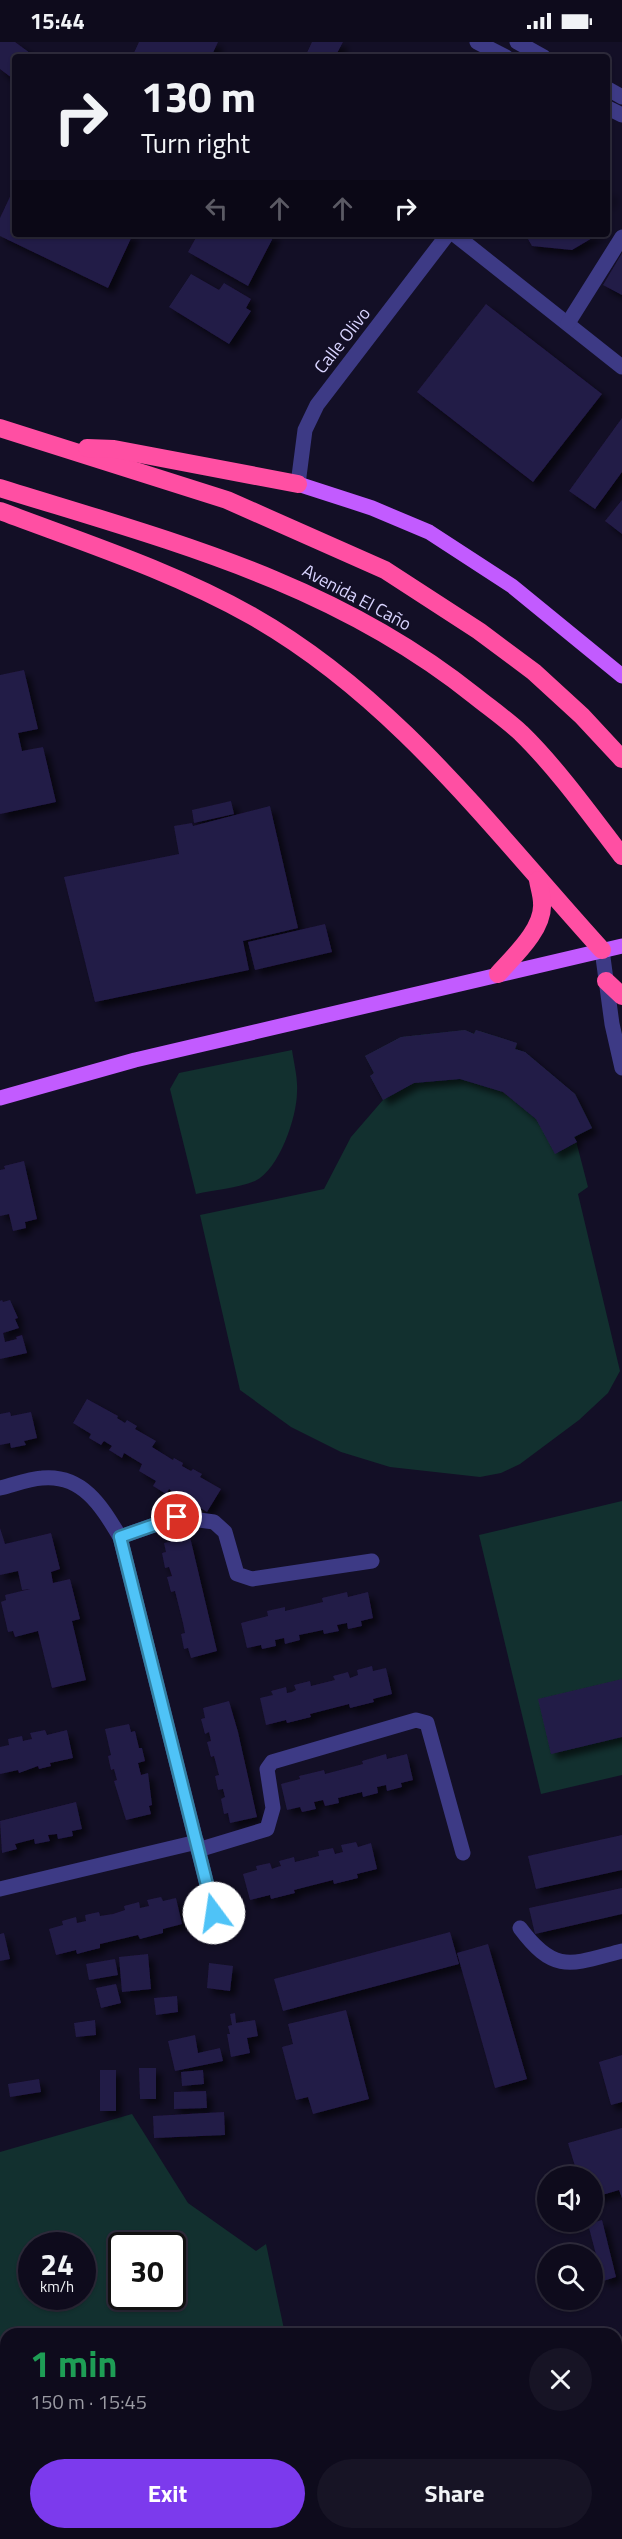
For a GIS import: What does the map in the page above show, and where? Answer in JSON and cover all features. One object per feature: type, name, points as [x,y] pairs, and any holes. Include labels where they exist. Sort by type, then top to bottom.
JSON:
[{"type":"highway","name":"Avenida El Caño","points":[[0,428],[227,500],[385,570],[478,631],[534,672],[582,716],[622,759]]},
{"type":"highway","points":[[68,448],[114,448],[298,484]]},
{"type":"highway","name":"Avenida El Caño","points":[[0,488],[236,562],[294,586],[356,618],[446,673],[521,733],[581,803],[622,856]]},
{"type":"highway","points":[[0,511],[191,584],[253,617],[318,659],[378,706],[421,748],[500,832],[538,880],[602,950]]},
{"type":"highway","points":[[498,974],[523,945],[538,922],[542,905],[538,880]]},
{"type":"highway","points":[[606,981],[622,996]]},
{"type":"main road","points":[[298,484],[372,508],[429,532],[512,586],[622,676]]},
{"type":"main road","points":[[0,1098],[135,1060],[622,946]]},
{"type":"street","points":[[477,42],[500,54]]},
{"type":"street","points":[[517,42],[539,54]]},
{"type":"street","name":"Calle Olivo","points":[[298,484],[305,430],[316,405],[446,237]]},
{"type":"street","points":[[458,237],[622,367]]},
{"type":"street","points":[[568,323],[622,237]]},
{"type":"street","points":[[602,950],[612,1024],[622,1068]]},
{"type":"street","points":[[0,1488],[42,1478],[63,1479],[80,1486],[94,1497],[120,1537],[214,1913]]},
{"type":"street","points":[[120,1537],[177,1517],[214,1522],[225,1532],[237,1574],[252,1579],[372,1561]]},
{"type":"street","points":[[0,1888],[267,1829],[273,1808],[267,1769],[272,1762],[416,1720],[427,1723],[463,1853]]},
{"type":"street","points":[[520,1928],[535,1948],[550,1959],[571,1964],[622,1951]]},
{"type":"green space","points":[[465,1030],[474,1034],[476,1030],[517,1043],[516,1049],[525,1052],[575,1094],[592,1128],[575,1137],[588,1187],[578,1194],[620,1371],[608,1393],[579,1420],[520,1464],[501,1473],[480,1477],[390,1467],[341,1452],[291,1427],[240,1390],[200,1215],[324,1189],[351,1137],[383,1100],[370,1076],[374,1073],[365,1056],[401,1037]]},
{"type":"green space","points":[[292,1050],[297,1082],[294,1115],[285,1142],[272,1166],[255,1181],[196,1194],[170,1089],[179,1073]]},
{"type":"green space","points":[[622,1501],[622,1775],[541,1794],[479,1535]]},
{"type":"green space","points":[[132,2114],[188,2203],[256,2251],[266,2244],[284,2328],[0,2328],[0,2152]]},
{"type":"building","points":[[0,42],[15,42],[30,53],[12,54],[12,78],[0,69]]},
{"type":"building","points":[[139,42],[218,42],[212,54],[133,54]]},
{"type":"building","points":[[312,42],[343,42],[337,54],[306,54]]},
{"type":"building","points":[[12,192],[12,237],[132,237],[108,288],[0,236],[0,218]]},
{"type":"building","points":[[196,237],[273,237],[248,286],[188,252]]},
{"type":"building","points":[[527,237],[594,237],[572,250],[532,246]]},
{"type":"building","points":[[622,253],[622,295],[603,285]]},
{"type":"building","points":[[191,274],[219,290],[224,283],[251,299],[246,308],[251,311],[229,344],[169,307]]},
{"type":"building","points":[[486,304],[602,394],[533,482],[417,392]]},
{"type":"building","points":[[622,418],[622,472],[595,509],[569,491]]},
{"type":"building","points":[[622,500],[622,534],[605,521]]},
{"type":"building","points":[[24,670],[38,729],[18,733],[22,751],[43,747],[56,802],[0,814],[0,675]]},
{"type":"building","points":[[231,801],[234,814],[194,823],[192,810]]},
{"type":"building","points":[[270,806],[298,928],[243,941],[249,970],[95,1002],[64,877],[179,854],[174,826],[192,823],[193,826]]},
{"type":"building","points":[[325,924],[332,952],[255,970],[248,942]]},
{"type":"building","points":[[465,1030],[474,1034],[476,1030],[517,1043],[515,1049],[525,1052],[575,1094],[592,1128],[574,1137],[577,1142],[555,1154],[536,1119],[503,1092],[460,1079],[414,1083],[383,1100],[370,1076],[374,1073],[365,1056],[401,1037]]},
{"type":"building","points":[[24,1161],[37,1219],[25,1222],[26,1228],[13,1231],[9,1214],[0,1216],[0,1170],[5,1169],[4,1166]]},
{"type":"building","points":[[10,1300],[18,1318],[15,1319],[19,1328],[3,1333],[5,1342],[22,1335],[27,1353],[0,1359],[0,1301],[3,1302]]},
{"type":"building","points":[[87,1399],[118,1416],[117,1418],[125,1423],[127,1420],[137,1426],[135,1429],[156,1441],[152,1447],[173,1460],[174,1458],[183,1463],[182,1466],[191,1471],[193,1469],[202,1474],[200,1477],[221,1489],[207,1512],[189,1501],[186,1506],[173,1499],[176,1494],[169,1489],[166,1494],[153,1486],[156,1481],[139,1471],[142,1464],[124,1453],[122,1458],[109,1450],[112,1446],[104,1441],[101,1445],[89,1438],[91,1434],[73,1423]]},
{"type":"building","points":[[10,1412],[11,1416],[31,1412],[37,1438],[24,1441],[26,1445],[11,1448],[10,1443],[0,1445],[0,1414]]},
{"type":"building","points":[[0,1528],[5,1544],[51,1533],[60,1569],[51,1572],[53,1583],[70,1579],[80,1619],[72,1621],[86,1680],[52,1688],[38,1631],[15,1637],[13,1631],[8,1632],[1,1602],[6,1600],[5,1595],[30,1589],[22,1590],[18,1571],[0,1575]]},
{"type":"building","points":[[190,1537],[217,1651],[191,1658],[188,1648],[184,1649],[181,1634],[185,1633],[183,1623],[175,1591],[171,1592],[167,1577],[172,1576],[169,1567],[165,1568],[162,1553],[166,1552],[164,1543]]},
{"type":"building","points":[[347,1592],[348,1597],[368,1592],[373,1618],[361,1621],[362,1626],[348,1629],[347,1623],[337,1625],[339,1631],[324,1634],[323,1630],[299,1635],[300,1640],[285,1644],[284,1638],[275,1640],[276,1646],[262,1649],[261,1645],[247,1648],[241,1623],[268,1616],[267,1611],[285,1607],[285,1611],[323,1602],[322,1598]]},
{"type":"building","points":[[372,1666],[373,1671],[386,1668],[392,1694],[373,1699],[374,1702],[350,1708],[349,1704],[310,1714],[311,1717],[266,1725],[260,1698],[273,1695],[271,1691],[286,1687],[287,1693],[292,1692],[296,1690],[294,1685],[310,1681],[311,1686],[335,1680],[333,1676],[348,1672],[350,1678],[358,1675],[357,1670]]},
{"type":"building","points":[[622,1679],[622,1737],[551,1754],[538,1699]]},
{"type":"building","points":[[229,1701],[257,1817],[230,1823],[228,1813],[224,1814],[221,1799],[225,1797],[223,1789],[218,1790],[215,1776],[219,1775],[207,1742],[211,1741],[209,1732],[205,1734],[201,1719],[205,1718],[203,1708]]},
{"type":"building","points":[[129,1724],[131,1732],[135,1731],[139,1748],[142,1748],[145,1761],[138,1763],[141,1775],[148,1773],[152,1805],[149,1806],[151,1814],[126,1820],[114,1781],[117,1780],[114,1769],[111,1770],[108,1756],[111,1755],[105,1729]]},
{"type":"building","points":[[45,1730],[47,1735],[67,1730],[73,1758],[50,1763],[51,1766],[39,1769],[38,1766],[19,1773],[18,1770],[0,1774],[0,1747],[9,1745],[8,1739],[22,1736],[23,1741],[32,1739],[30,1733]]},
{"type":"building","points":[[386,1754],[387,1759],[407,1754],[413,1780],[401,1783],[402,1787],[387,1791],[386,1785],[377,1787],[378,1793],[363,1797],[362,1792],[338,1798],[339,1803],[325,1806],[323,1800],[314,1802],[316,1809],[302,1812],[300,1807],[287,1810],[281,1784],[300,1779],[299,1776],[324,1770],[325,1774],[363,1764],[362,1761]]},
{"type":"building","points":[[76,1802],[82,1829],[72,1831],[73,1836],[58,1839],[57,1834],[48,1835],[50,1841],[35,1844],[34,1839],[15,1844],[17,1849],[2,1853],[0,1821]]},
{"type":"building","points":[[622,1835],[622,1870],[536,1889],[528,1856]]},
{"type":"building","points":[[356,1842],[358,1847],[371,1843],[377,1869],[357,1874],[358,1878],[334,1884],[333,1880],[294,1890],[295,1893],[271,1899],[270,1895],[250,1900],[243,1874],[257,1870],[256,1866],[270,1863],[272,1869],[281,1866],[279,1861],[294,1857],[295,1862],[319,1856],[318,1851],[333,1848],[335,1854],[343,1852],[341,1845]]},
{"type":"building","points":[[622,1888],[622,1914],[535,1934],[529,1908]]},
{"type":"building","points":[[161,1897],[163,1901],[176,1898],[182,1924],[163,1929],[163,1933],[140,1939],[138,1935],[100,1944],[100,1948],[77,1954],[76,1950],[56,1955],[49,1929],[63,1925],[62,1921],[76,1917],[77,1923],[86,1921],[85,1915],[99,1912],[100,1916],[113,1914],[125,1910],[124,1906],[139,1902],[140,1908],[149,1906],[147,1900]]},
{"type":"building","points":[[450,1932],[459,1964],[283,2011],[274,1979]]},
{"type":"building","points":[[4,1933],[10,1959],[0,1961],[0,1934]]},
{"type":"building","points":[[488,1944],[527,2079],[495,2088],[457,1953]]},
{"type":"building","points":[[148,1954],[151,1989],[122,1992],[119,1957]]},
{"type":"building","points":[[115,1959],[118,1975],[89,1980],[86,1964]]},
{"type":"building","points":[[209,1963],[233,1966],[230,1991],[207,1988]]},
{"type":"building","points":[[116,1984],[121,2003],[101,2008],[96,1988]]},
{"type":"building","points":[[177,1996],[178,2012],[156,2015],[154,1998]]},
{"type":"building","points":[[346,2010],[369,2099],[313,2114],[308,2097],[296,2100],[282,2047],[293,2044],[288,2024]]},
{"type":"building","points":[[235,2013],[236,2023],[255,2020],[258,2036],[247,2038],[250,2053],[231,2057],[227,2034],[230,2034],[228,2026],[232,2025],[230,2014]]},
{"type":"building","points":[[95,2020],[96,2035],[76,2037],[74,2023]]},
{"type":"building","points":[[195,2035],[198,2053],[220,2048],[223,2061],[175,2071],[168,2041]]},
{"type":"building","points":[[622,2055],[622,2102],[611,2105],[599,2062]]},
{"type":"building","points":[[139,2068],[156,2068],[156,2099],[140,2099]]},
{"type":"building","points":[[100,2070],[116,2070],[116,2111],[100,2111]]},
{"type":"building","points":[[203,2070],[204,2084],[182,2086],[181,2072]]},
{"type":"building","points":[[39,2079],[41,2092],[10,2097],[8,2084]]},
{"type":"building","points":[[206,2091],[207,2108],[174,2109],[174,2092]]},
{"type":"building","points":[[224,2112],[225,2135],[154,2138],[153,2116]]},
{"type":"building","points":[[622,2128],[622,2198],[619,2190],[603,2195],[603,2166],[575,2166],[568,2143]]},
{"type":"building","points":[[603,2224],[616,2277],[603,2281],[603,2244],[593,2244],[590,2232],[603,2232]]},
{"type":"route","points":[[177,1517],[120,1537],[214,1913]]}]
